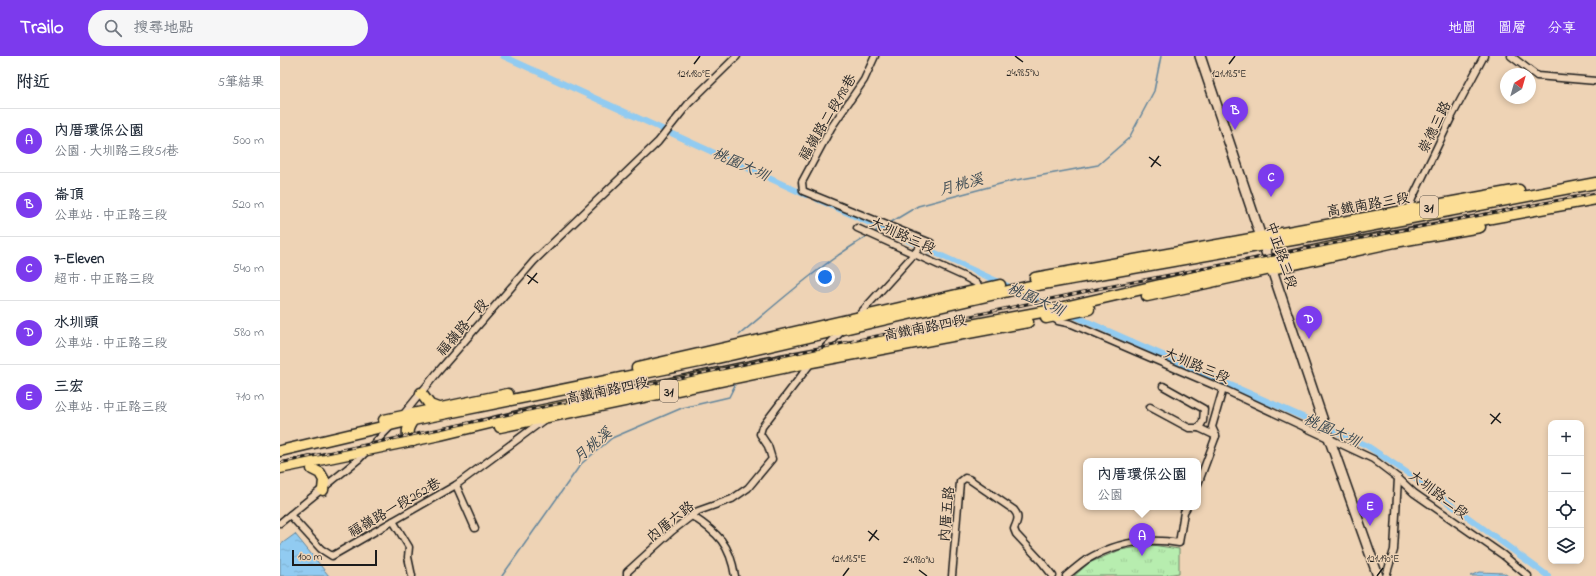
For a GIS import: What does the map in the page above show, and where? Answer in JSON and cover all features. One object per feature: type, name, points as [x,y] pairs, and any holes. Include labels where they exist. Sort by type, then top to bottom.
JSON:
[{"type":"main road","name":"中正路三段","points":[[1200,56],[1320,411],[1378,576]]},
{"type":"main road","name":"高鐵南路三段","points":[[1263,241],[1408,211],[1596,177]]},
{"type":"main road","name":"高鐵南路三段","points":[[1263,241],[1596,183]]},
{"type":"main road","points":[[1533,195],[1554,184]]},
{"type":"main road","name":"31","points":[[1053,315],[1078,311],[1271,264],[1332,247],[1596,199]]},
{"type":"main road","name":"31","points":[[1053,315],[1067,306],[1229,269],[1271,264],[1596,205]]},
{"type":"main road","name":"高鐵南路四段","points":[[280,444],[403,415],[606,375],[730,348],[981,289],[1150,256],[1263,241]]},
{"type":"main road","name":"高鐵南路四段","points":[[280,451],[413,420],[704,361],[1026,286],[1263,241]]},
{"type":"main road","points":[[887,311],[914,312]]},
{"type":"main road","name":"高鐵南路四段","points":[[280,468],[768,362],[902,337],[1053,315]]},
{"type":"main road","name":"高鐵南路四段","points":[[280,475],[660,393],[1053,315]]},
{"type":"main road","points":[[872,352],[902,337]]},
{"type":"main road","points":[[704,361],[730,348]]},
{"type":"main road","points":[[421,393],[430,405],[438,408]]},
{"type":"main road","points":[[618,394],[646,395],[660,393]]},
{"type":"main road","points":[[413,420],[408,429],[410,438],[413,440]]},
{"type":"main road","points":[[339,438],[344,443],[345,448],[340,456]]},
{"type":"main road","points":[[312,469],[320,473],[324,480],[323,490]]},
{"type":"street","name":"福嶺路一段","points":[[280,523],[323,490],[359,459],[403,415],[534,261],[659,141],[689,103],[737,56]]},
{"type":"street","name":"福嶺路二段198巷","points":[[804,191],[802,182],[831,128],[864,80],[875,56]]},
{"type":"street","name":"崇德三路","points":[[1408,211],[1412,199],[1449,123],[1484,56]]},
{"type":"street","points":[[1511,56],[1537,76],[1596,81]]},
{"type":"street","name":"大圳路三段","points":[[804,191],[931,243]]},
{"type":"street","name":"大圳路三段","points":[[857,228],[916,252],[965,276],[976,283],[981,289]]},
{"type":"street","points":[[812,362],[857,318],[924,241]]},
{"type":"street","name":"大圳路三段","points":[[1053,315],[1058,321],[1072,324],[1329,435]]},
{"type":"street","name":"內厝六路","points":[[627,576],[627,572],[672,531],[698,511],[732,499],[748,488],[772,459],[768,446],[760,434],[762,427],[812,362]]},
{"type":"street","points":[[1163,386],[1204,409],[1203,421],[1199,428]]},
{"type":"street","points":[[1201,476],[1216,436],[1212,426],[1223,389]]},
{"type":"street","points":[[1150,408],[1188,428],[1199,428],[1216,436]]},
{"type":"street","name":"福嶺路一段262巷","points":[[290,515],[321,549],[332,556],[456,486],[549,416]]},
{"type":"street","name":"大圳路二段","points":[[1329,435],[1373,459],[1398,478],[1414,493],[1503,555],[1528,576]]},
{"type":"street","name":"內厝五路","points":[[952,576],[960,482],[965,478],[969,479],[1014,510],[1018,519],[1014,529],[1016,534],[1053,576]]},
{"type":"street","points":[[1386,576],[1394,550],[1398,478]]},
{"type":"street","points":[[456,486],[475,528]]},
{"type":"street","points":[[1066,576],[1086,560],[1118,545],[1147,540],[1179,543],[1185,510]]},
{"type":"street","points":[[692,516],[718,534],[733,560],[735,576]]},
{"type":"street","points":[[393,521],[409,547],[408,557],[412,576]]},
{"type":"green space","points":[[1152,545],[1179,549],[1179,573],[1167,576],[1074,576],[1089,563],[1120,550]]},
{"type":"water","points":[[295,534],[329,576],[280,576],[280,545]]},
{"type":"water","points":[[1479,572],[1504,573],[1508,576],[1470,576]]},
{"type":"waterway","name":"桃園大圳","points":[[503,56],[806,195]]},
{"type":"waterway","name":"月桃溪","points":[[888,224],[918,206],[1011,181],[1098,165],[1129,138],[1154,91],[1161,56]]},
{"type":"waterway","name":"桃園大圳","points":[[817,199],[1056,308]]},
{"type":"waterway","name":"月桃溪","points":[[873,233],[883,227]]},
{"type":"waterway","name":"月桃溪","points":[[739,335],[818,270],[868,236]]},
{"type":"waterway","name":"桃園大圳","points":[[1070,314],[1366,445],[1409,474],[1548,576]]},
{"type":"waterway","name":"月桃溪","points":[[502,576],[581,464],[612,438],[682,408],[729,397],[735,385]]},
{"type":"railway","points":[[280,463],[1102,288],[1596,193]]},
{"type":"place","name":"崙頂","points":[[1235,130]]},
{"type":"place","name":"7-Eleven","points":[[1271,197]]},
{"type":"place","name":"水圳頭","points":[[1309,339]]},
{"type":"place","name":"三宏","points":[[1370,526]]},
{"type":"place","name":"內厝環保公園","points":[[1142,556]]}]
